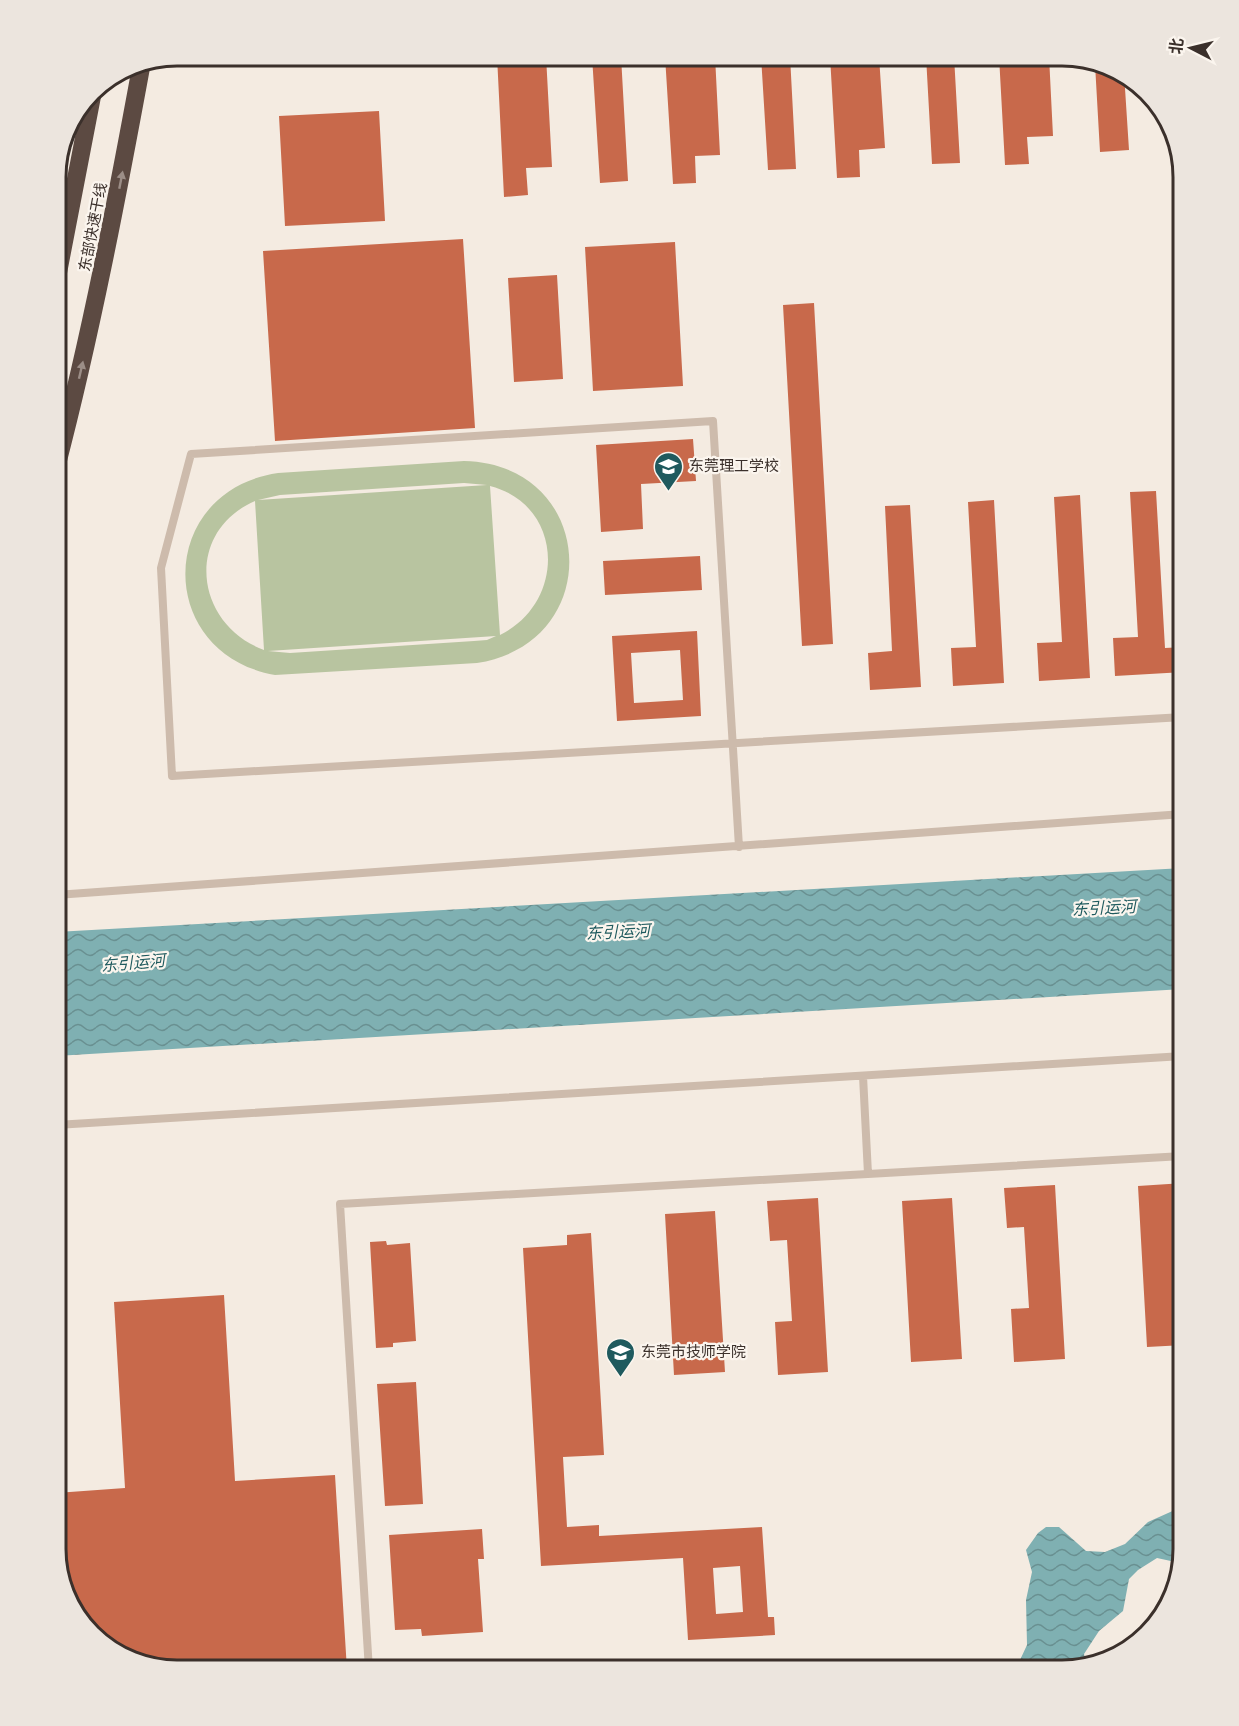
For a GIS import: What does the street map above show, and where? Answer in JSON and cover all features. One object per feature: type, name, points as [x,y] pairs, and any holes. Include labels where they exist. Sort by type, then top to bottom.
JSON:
[{"type":"highway","name":"东部快速干线","points":[[66,429],[107,251],[140,72]]},
{"type":"highway","name":"东部快速干线","points":[[66,232],[90,108]]},
{"type":"lane","points":[[739,847],[733,744],[713,421],[191,454],[161,568],[172,776],[733,744],[1173,718]]},
{"type":"lane","points":[[66,894],[1173,815]]},
{"type":"lane","points":[[66,1124],[1173,1057]]},
{"type":"lane","points":[[863,1076],[868,1174]]},
{"type":"lane","points":[[368,1660],[340,1203],[1173,1157]]},
{"type":"green space","points":[[464,461],[508,470],[540,491],[561,521],[569,556],[565,591],[549,623],[519,649],[477,663],[275,675],[235,661],[207,637],[191,606],[185,572],[192,539],[209,509],[238,486],[278,473]],"holes":[[[464,483],[487,485],[258,500],[280,495]],[[490,486],[514,497],[532,513],[543,533],[548,555],[546,578],[537,600],[522,620],[500,635]],[[255,501],[264,650],[241,637],[223,620],[212,600],[207,577],[208,555],[217,534],[232,515]],[[496,636],[487,640],[474,641],[290,653],[268,651]]]},
{"type":"water","name":"东引运河","points":[[1173,869],[1173,990],[66,1055],[66,931]]},
{"type":"water","points":[[1173,1511],[1172,1561],[1157,1558],[1138,1570],[1129,1579],[1123,1611],[1099,1631],[1084,1654],[1085,1657],[1020,1660],[1027,1645],[1026,1600],[1032,1572],[1026,1550],[1038,1533],[1046,1527],[1059,1527],[1086,1551],[1105,1552],[1125,1544],[1148,1522]]},
{"type":"building","points":[[497,66],[547,66],[552,167],[526,168],[528,195],[504,197]]},
{"type":"building","points":[[593,66],[622,66],[628,181],[600,183]]},
{"type":"building","points":[[666,66],[716,66],[720,155],[695,156],[696,183],[673,184]]},
{"type":"building","points":[[762,66],[791,66],[796,169],[768,170]]},
{"type":"building","points":[[831,66],[880,66],[885,148],[859,150],[860,177],[837,178]]},
{"type":"building","points":[[927,66],[955,66],[960,163],[932,164]]},
{"type":"building","points":[[1000,66],[1050,66],[1053,136],[1027,137],[1029,164],[1005,165]]},
{"type":"building","points":[[1095,71],[1125,86],[1129,150],[1100,152]]},
{"type":"building","points":[[379,111],[385,221],[285,226],[279,116]]},
{"type":"building","points":[[463,239],[475,428],[275,441],[263,251]]},
{"type":"building","points":[[675,242],[683,386],[593,391],[585,247]]},
{"type":"building","points":[[557,275],[563,379],[514,382],[508,278]]},
{"type":"building","points":[[814,303],[833,644],[802,646],[783,305]]},
{"type":"building","points":[[693,439],[696,481],[641,484],[643,529],[601,532],[596,445]]},
{"type":"building","points":[[1156,491],[1165,648],[1173,648],[1173,673],[1115,676],[1113,638],[1138,637],[1130,492]]},
{"type":"building","points":[[1080,495],[1090,678],[1039,681],[1037,643],[1062,642],[1054,497]]},
{"type":"building","points":[[994,500],[1004,683],[953,686],[951,648],[976,647],[968,502]]},
{"type":"building","points":[[910,505],[921,687],[870,690],[868,653],[892,651],[885,506]]},
{"type":"building","points":[[700,556],[702,590],[605,595],[603,561]]},
{"type":"building","points":[[697,631],[701,716],[617,721],[612,636]],"holes":[[[680,650],[683,700],[634,703],[631,653]]]},
{"type":"building","points":[[1173,1184],[1173,1346],[1147,1347],[1138,1186]]},
{"type":"building","points":[[1055,1185],[1065,1359],[1014,1362],[1011,1309],[1029,1308],[1024,1227],[1007,1228],[1004,1188]]},
{"type":"building","points":[[818,1198],[828,1372],[778,1375],[775,1322],[792,1321],[787,1240],[770,1241],[767,1201]]},
{"type":"building","points":[[952,1198],[962,1359],[911,1362],[902,1201]]},
{"type":"building","points":[[715,1211],[725,1372],[674,1375],[665,1214]]},
{"type":"building","points":[[591,1233],[604,1455],[563,1457],[567,1527],[599,1525],[599,1536],[762,1527],[768,1617],[774,1617],[775,1635],[688,1640],[683,1558],[541,1566],[523,1248],[567,1245],[567,1235]],"holes":[[[740,1566],[743,1612],[716,1614],[713,1568]]]},
{"type":"building","points":[[386,1241],[387,1245],[410,1243],[416,1341],[393,1343],[393,1347],[376,1348],[370,1242]]},
{"type":"building","points":[[224,1295],[235,1481],[335,1475],[346,1660],[162,1659],[134,1652],[109,1637],[98,1628],[81,1605],[74,1592],[67,1564],[66,1492],[125,1488],[114,1302]]},
{"type":"building","points":[[416,1382],[423,1504],[385,1506],[377,1384]]},
{"type":"building","points":[[482,1529],[484,1559],[478,1559],[483,1632],[422,1636],[421,1629],[395,1630],[389,1535]]},
{"type":"place","name":"东莞理工学校","points":[[668,492]]},
{"type":"place","name":"东莞市技师学院","points":[[620,1378]]}]
